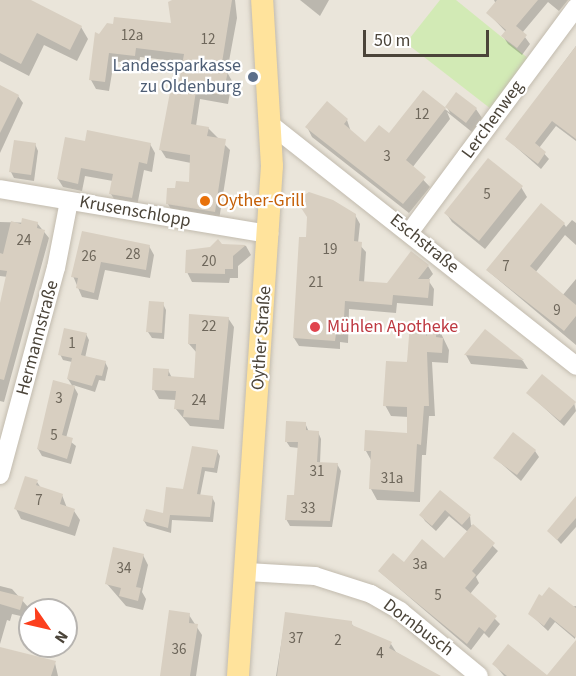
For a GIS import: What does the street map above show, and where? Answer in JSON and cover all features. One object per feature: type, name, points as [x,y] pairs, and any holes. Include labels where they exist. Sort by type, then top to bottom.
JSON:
[{"type":"main road","name":"Oyther Straße","points":[[238,676],[269,234],[270,124],[262,0]]},
{"type":"street","name":"Lerchenweg","points":[[409,233],[576,7]]},
{"type":"street","name":"Eschstraße","points":[[270,124],[576,366]]},
{"type":"street","name":"Krusenschlopp","points":[[0,189],[269,234]]},
{"type":"street","name":"Hermannstraße","points":[[0,475],[56,268],[69,201]]},
{"type":"street","name":"Dornbusch","points":[[247,572],[315,576],[371,594],[400,611],[479,676]]},
{"type":"shaded area","points":[[0,0],[576,0],[576,676],[0,676]]},
{"type":"green space","points":[[440,0],[456,0],[529,59],[491,109],[406,43]]},
{"type":"building","points":[[0,0],[31,0],[82,26],[70,50],[37,33],[21,64],[0,53]]},
{"type":"building","points":[[172,0],[232,0],[221,69],[228,71],[223,95],[196,91],[191,124],[209,127],[207,136],[226,139],[215,212],[166,204],[167,188],[175,188],[176,181],[189,182],[190,155],[159,150],[171,87],[178,88],[184,54],[136,48],[135,56],[109,53],[105,82],[89,80],[95,32],[99,34],[107,23],[113,24],[114,17],[171,23],[168,2]]},
{"type":"building","points":[[497,0],[538,0],[516,26],[527,35],[517,48],[501,36],[506,30],[486,13]]},
{"type":"building","points":[[576,46],[576,139],[552,121],[535,143],[546,152],[538,164],[505,139]]},
{"type":"building","points":[[0,85],[19,95],[0,133]]},
{"type":"building","points":[[423,90],[446,108],[406,160],[426,177],[403,204],[305,127],[327,101],[348,119],[344,124],[365,142],[379,125],[389,133]]},
{"type":"building","points":[[456,92],[477,108],[466,123],[445,107]]},
{"type":"building","points":[[87,130],[151,143],[147,164],[139,162],[132,198],[109,194],[113,174],[81,168],[78,184],[57,179],[65,137],[85,141]]},
{"type":"building","points":[[14,140],[36,143],[31,175],[9,172]]},
{"type":"building","points":[[488,158],[523,186],[479,241],[444,213]]},
{"type":"building","points":[[309,192],[333,200],[356,214],[354,241],[362,242],[359,281],[387,283],[411,251],[429,265],[418,279],[430,279],[428,298],[393,295],[392,305],[345,301],[343,335],[336,334],[335,341],[293,338],[299,237],[306,237],[307,217],[296,200]]},
{"type":"building","points":[[541,203],[565,223],[530,266],[576,305],[576,316],[564,331],[486,270]]},
{"type":"building","points":[[22,218],[38,222],[37,228],[45,230],[4,380],[0,379],[0,303],[7,271],[0,270],[0,253],[3,254],[11,221],[21,224]]},
{"type":"building","points":[[82,231],[150,245],[146,270],[101,262],[94,293],[76,288],[78,278],[71,277]]},
{"type":"building","points":[[218,239],[222,244],[246,245],[233,256],[233,269],[225,269],[225,274],[185,273],[186,250],[210,247]]},
{"type":"building","points":[[149,301],[164,302],[162,333],[146,332]]},
{"type":"building","points":[[189,314],[229,317],[219,420],[183,417],[184,410],[174,409],[176,391],[152,390],[153,368],[169,369],[168,376],[194,378],[196,344],[188,344]]},
{"type":"building","points":[[410,323],[426,324],[426,336],[437,323],[436,337],[443,338],[442,353],[427,352],[429,406],[424,406],[421,445],[417,444],[414,492],[369,489],[371,451],[364,451],[365,430],[407,433],[407,407],[383,406],[386,361],[407,362]]},
{"type":"building","points":[[64,328],[87,333],[81,355],[106,361],[102,376],[96,375],[92,386],[67,379],[72,358],[58,355]]},
{"type":"building","points":[[485,329],[524,360],[464,355]]},
{"type":"building","points":[[542,374],[576,402],[560,421],[526,393]]},
{"type":"building","points":[[53,380],[75,386],[62,435],[73,438],[67,459],[37,449]]},
{"type":"building","points":[[286,421],[306,422],[306,430],[319,431],[317,462],[338,463],[330,521],[285,520],[287,495],[294,495],[298,442],[285,442]]},
{"type":"building","points":[[513,432],[536,450],[517,475],[493,458]]},
{"type":"building","points":[[192,446],[218,450],[214,468],[202,467],[197,494],[213,496],[210,517],[170,515],[168,528],[143,521],[146,509],[163,513],[166,487],[183,489]]},
{"type":"building","points":[[25,476],[38,480],[36,485],[63,494],[60,504],[75,509],[69,527],[14,509]]},
{"type":"building","points":[[440,490],[471,515],[462,525],[445,510],[432,526],[419,515]]},
{"type":"building","points":[[576,496],[576,518],[557,540],[547,531]]},
{"type":"building","points":[[473,524],[495,543],[472,571],[476,575],[465,588],[497,616],[485,632],[479,627],[467,644],[378,571],[393,553],[404,562],[422,539],[444,558]]},
{"type":"building","points":[[113,547],[144,554],[136,587],[141,588],[138,601],[119,596],[121,588],[105,584]]},
{"type":"building","points":[[549,587],[576,608],[576,638],[550,617],[544,626],[528,614],[539,594],[542,596]]},
{"type":"building","points":[[0,591],[24,597],[18,598],[18,609],[0,604]]},
{"type":"building","points":[[169,610],[190,613],[189,623],[198,624],[190,676],[160,676]]},
{"type":"building","points":[[285,612],[352,621],[352,625],[392,642],[389,648],[441,676],[277,676]]},
{"type":"building","points":[[576,640],[576,676],[507,676],[492,664],[508,644],[547,675]]},
{"type":"building","points":[[0,647],[18,652],[18,658],[44,658],[56,661],[51,676],[0,676]]},
{"type":"place","name":"Landessparkasse zu Oldenburg","points":[[253,77]]},
{"type":"place","name":"Oyther-Grill","points":[[205,201]]},
{"type":"place","name":"Mühlen Apotheke","points":[[315,327]]}]
